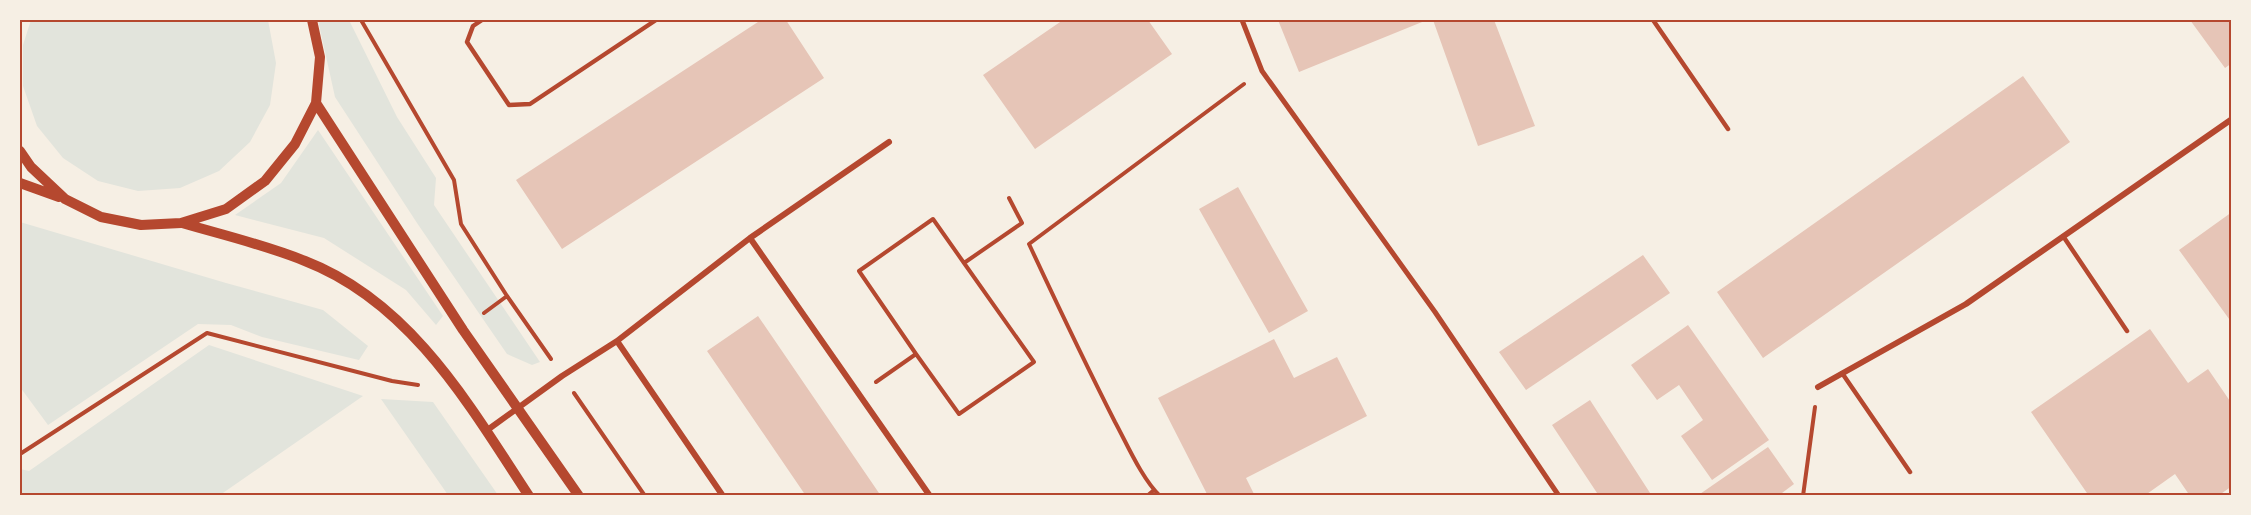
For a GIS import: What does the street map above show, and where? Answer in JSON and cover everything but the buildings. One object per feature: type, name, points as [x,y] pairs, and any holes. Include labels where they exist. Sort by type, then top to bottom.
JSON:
[{"type":"street","points":[[20,183],[64,199],[101,217],[141,225],[181,223],[226,208],[265,181],[295,144],[316,103],[320,57],[312,20]]},
{"type":"street","points":[[1242,20],[1262,71],[1435,312],[1559,495]]},
{"type":"street","points":[[316,103],[463,330],[579,495]]},
{"type":"street","points":[[1818,387],[1966,304],[2232,119]]},
{"type":"street","points":[[486,431],[562,376],[617,342],[750,238],[890,142]]},
{"type":"street","points":[[20,151],[31,167],[64,199]]},
{"type":"street","points":[[181,223],[306,261],[344,280],[382,307],[419,341],[486,431],[529,495]]},
{"type":"street","points":[[750,238],[930,495]]},
{"type":"street","points":[[617,342],[723,495]]},
{"type":"lane","points":[[482,20],[473,26],[467,42],[509,105],[530,104],[656,20]]},
{"type":"lane","points":[[1653,20],[1728,129]]},
{"type":"lane","points":[[2063,236],[2127,331]]},
{"type":"lane","points":[[1842,373],[1910,472]]},
{"type":"path","points":[[362,20],[454,180],[461,224],[507,296],[645,495]]},
{"type":"path","points":[[1160,495],[1129,449],[1082,358],[1029,244],[1262,71]]},
{"type":"path","points":[[964,263],[1022,223],[1009,198]]},
{"type":"path","points":[[933,219],[964,263],[1034,362],[959,414],[858,271],[933,219]]},
{"type":"path","points":[[484,313],[507,296]]},
{"type":"path","points":[[20,454],[207,333],[392,381],[418,385]]},
{"type":"path","points":[[859,394],[916,354]]},
{"type":"path","points":[[1803,495],[1818,387]]},
{"type":"path","points":[[1147,495],[1155,490]]},
{"type":"shaded area","points":[[31,20],[268,20],[276,63],[270,105],[250,142],[219,171],[180,188],[138,191],[98,181],[63,158],[37,126],[23,86],[23,45]]},
{"type":"shaded area","points":[[318,20],[349,20],[397,117],[436,178],[434,205],[540,362],[532,365],[507,354],[417,223],[335,97]]},
{"type":"shaded area","points":[[318,130],[443,316],[436,325],[406,290],[324,238],[235,215],[281,183]]},
{"type":"shaded area","points":[[20,222],[323,310],[368,346],[359,360],[262,337],[231,325],[198,324],[48,425],[20,387]]},
{"type":"shaded area","points":[[209,345],[363,396],[220,495],[20,495],[20,469],[29,471]]},
{"type":"shaded area","points":[[381,399],[433,402],[498,495],[448,495]]}]
